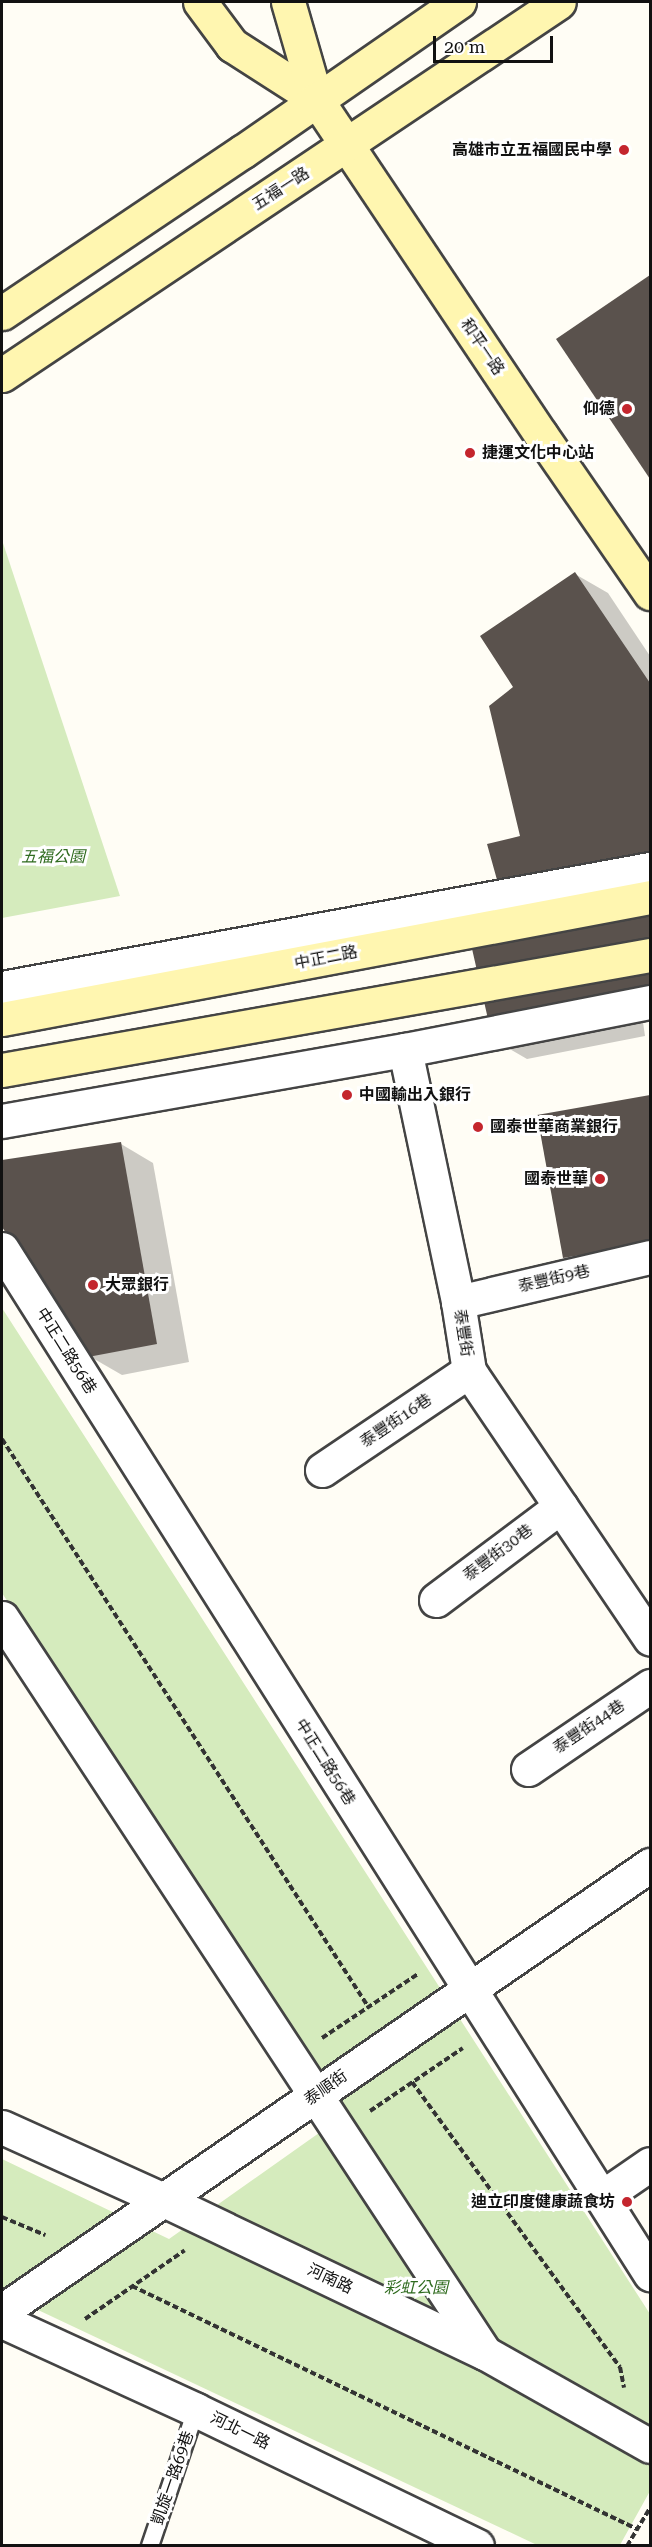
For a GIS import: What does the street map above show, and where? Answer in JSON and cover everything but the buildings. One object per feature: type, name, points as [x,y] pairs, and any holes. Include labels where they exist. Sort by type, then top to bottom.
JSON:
[{"type":"street","name":"和平一路","points":[[200,2],[232,45],[316,99]]},
{"type":"street","name":"和平一路","points":[[288,2],[316,99],[346,147],[651,593]]},
{"type":"street","points":[[2,314],[459,2]]},
{"type":"street","name":"五福一路","points":[[2,375],[346,147],[559,2]]},
{"type":"street","name":"中正二路","points":[[2,988],[651,868]]},
{"type":"street","name":"中正二路","points":[[2,1019],[651,897]]},
{"type":"street","points":[[2,1070],[651,955]]},
{"type":"street","points":[[2,1121],[405,1050],[651,1002]]},
{"type":"street","name":"泰豐街","points":[[405,1050],[458,1302],[469,1371],[651,1638]]},
{"type":"street","name":"中正二路56巷","points":[[2,1249],[446,1954],[651,2274]]},
{"type":"street","name":"泰豐街9巷","points":[[458,1302],[651,1257]]},
{"type":"street","name":"泰豐街16巷","points":[[322,1470],[469,1371]]},
{"type":"street","name":"泰豐街30巷","points":[[436,1600],[561,1506]]},
{"type":"street","points":[[2,1618],[485,2353]]},
{"type":"street","name":"泰豐街44巷","points":[[528,1769],[651,1686]]},
{"type":"street","name":"泰順街","points":[[2,2310],[651,1865]]},
{"type":"street","name":"河南路","points":[[2,2127],[164,2200],[485,2353],[651,2446]]},
{"type":"street","points":[[602,2197],[651,2164]]},
{"type":"street","name":"河北一路","points":[[2,2321],[196,2410],[477,2546]]},
{"type":"lane","name":"凱旋一路69巷","points":[[150,2546],[196,2410]]},
{"type":"path","points":[[2,1439],[369,2008]]},
{"type":"path","points":[[291,2058],[369,2008],[446,1954]]},
{"type":"path","points":[[339,2131],[493,2028]]},
{"type":"path","points":[[412,2082],[620,2367],[624,2392],[614,2426]]},
{"type":"path","points":[[2,2217],[54,2239]]},
{"type":"path","points":[[50,2343],[220,2227]]},
{"type":"path","points":[[132,2286],[637,2529]]},
{"type":"path","points":[[627,2546],[651,2508]]},
{"type":"green space","name":"五福公園","points":[[2,540],[120,896],[2,918]]},
{"type":"green space","name":"彩虹公園","points":[[2,1308],[650,2314],[650,2491],[620,2545],[537,2545],[2,2293],[2,2159],[169,2239],[343,2116],[2,1593]]},
{"type":"place","name":"高雄市立五福國民中學","points":[[624,150]]},
{"type":"place","name":"仰德","points":[[627,409]]},
{"type":"place","name":"捷運文化中心站","points":[[470,453]]},
{"type":"place","name":"中國輸出入銀行","points":[[347,1095]]},
{"type":"place","name":"國泰世華商業銀行","points":[[478,1127]]},
{"type":"place","name":"國泰世華","points":[[600,1179]]},
{"type":"place","name":"大眾銀行","points":[[93,1285]]},
{"type":"place","name":"迪立印度健康蔬食坊","points":[[627,2202]]}]
